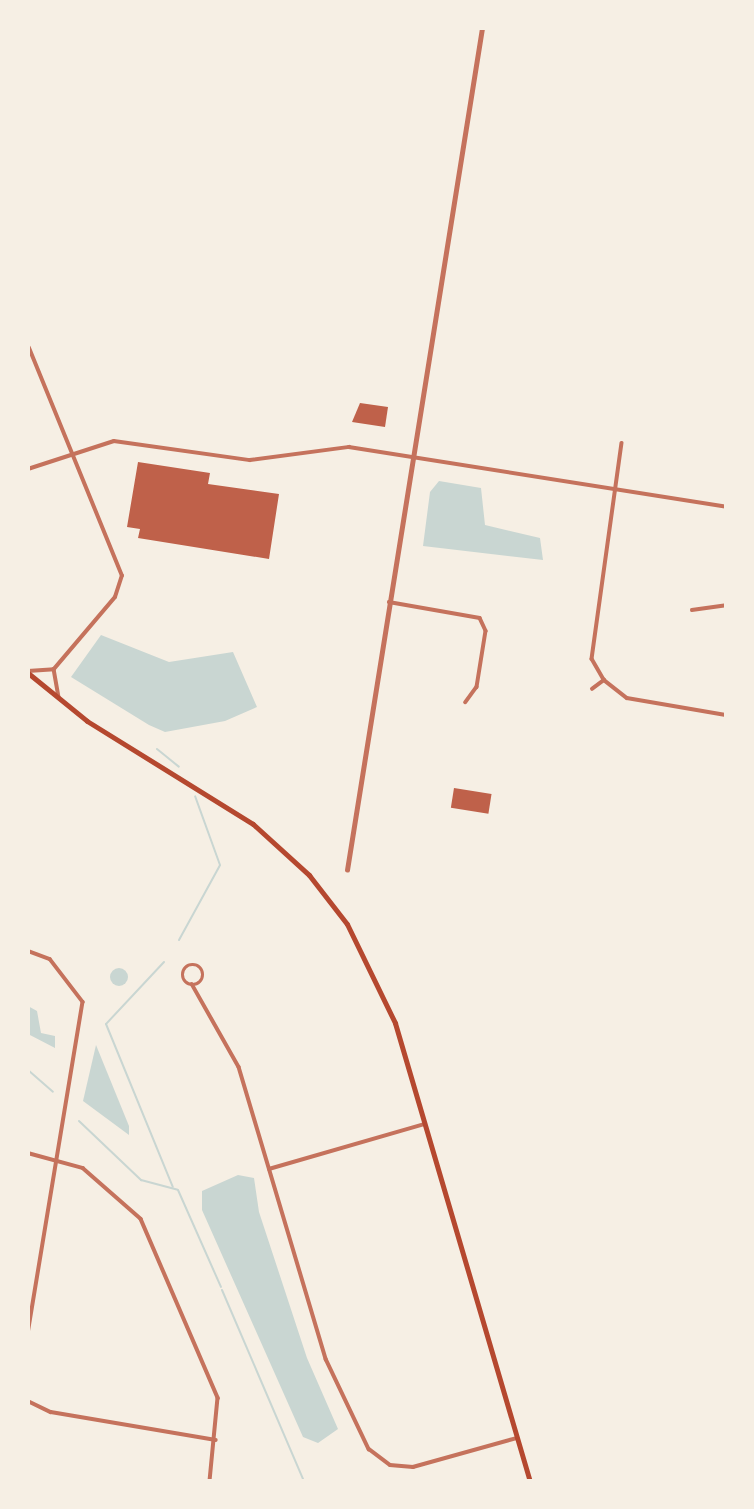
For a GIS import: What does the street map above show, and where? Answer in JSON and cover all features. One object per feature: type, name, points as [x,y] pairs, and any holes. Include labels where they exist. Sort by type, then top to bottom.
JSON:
[{"type":"main road","points":[[28,672],[60,701],[233,809],[324,892],[387,998],[530,1481]]},
{"type":"street","points":[[347,870],[482,28]]},
{"type":"street","points":[[28,672],[54,669],[115,597],[122,576],[74,450],[29,348]]},
{"type":"street","points":[[28,469],[74,450],[114,441],[250,460],[349,447],[726,507]]},
{"type":"street","points":[[622,443],[590,643],[604,680],[633,700],[726,715]]},
{"type":"street","points":[[389,601],[480,618],[486,631],[477,687],[466,702]]},
{"type":"street","points":[[692,610],[726,605]]},
{"type":"street","points":[[54,669],[60,701]]},
{"type":"street","points":[[593,689],[604,680]]},
{"type":"street","points":[[28,951],[46,956],[78,989],[82,1009],[28,1334]]},
{"type":"street","points":[[192,984],[202,974],[192,965],[183,973],[192,984],[239,1067],[326,1359],[369,1449],[390,1465],[414,1467],[517,1438]]},
{"type":"street","points":[[269,1169],[426,1124]]},
{"type":"street","points":[[28,1153],[58,1158],[83,1168],[141,1219],[218,1398],[217,1440],[210,1481]]},
{"type":"street","points":[[28,1401],[51,1412],[217,1440]]},
{"type":"shaded area","points":[[439,481],[481,488],[485,525],[540,538],[543,560],[423,546],[430,492]]},
{"type":"shaded area","points":[[101,635],[169,662],[233,652],[257,707],[225,721],[165,732],[149,725],[71,677]]},
{"type":"shaded area","points":[[119,968],[125,971],[128,977],[125,983],[119,986],[113,983],[110,977],[113,971]]},
{"type":"shaded area","points":[[28,1006],[37,1011],[41,1033],[55,1036],[55,1048],[28,1034]]},
{"type":"shaded area","points":[[96,1045],[129,1126],[129,1135],[83,1101]]},
{"type":"shaded area","points":[[238,1175],[254,1178],[259,1212],[307,1358],[338,1429],[318,1443],[303,1437],[202,1210],[202,1191]]},
{"type":"building","points":[[360,403],[388,407],[385,427],[352,422]]},
{"type":"building","points":[[138,462],[210,473],[208,484],[279,494],[269,559],[138,538],[140,529],[127,527]]},
{"type":"building","points":[[454,788],[492,794],[488,814],[451,808]]},
{"type":"waterway","points":[[157,749],[179,767]]},
{"type":"waterway","points":[[179,940],[220,865],[195,796]]},
{"type":"waterway","points":[[164,962],[106,1024],[173,1187]]},
{"type":"waterway","points":[[28,1070],[53,1092]]},
{"type":"waterway","points":[[79,1121],[141,1180],[178,1190],[221,1287]]},
{"type":"waterway","points":[[222,1290],[304,1481]]}]
